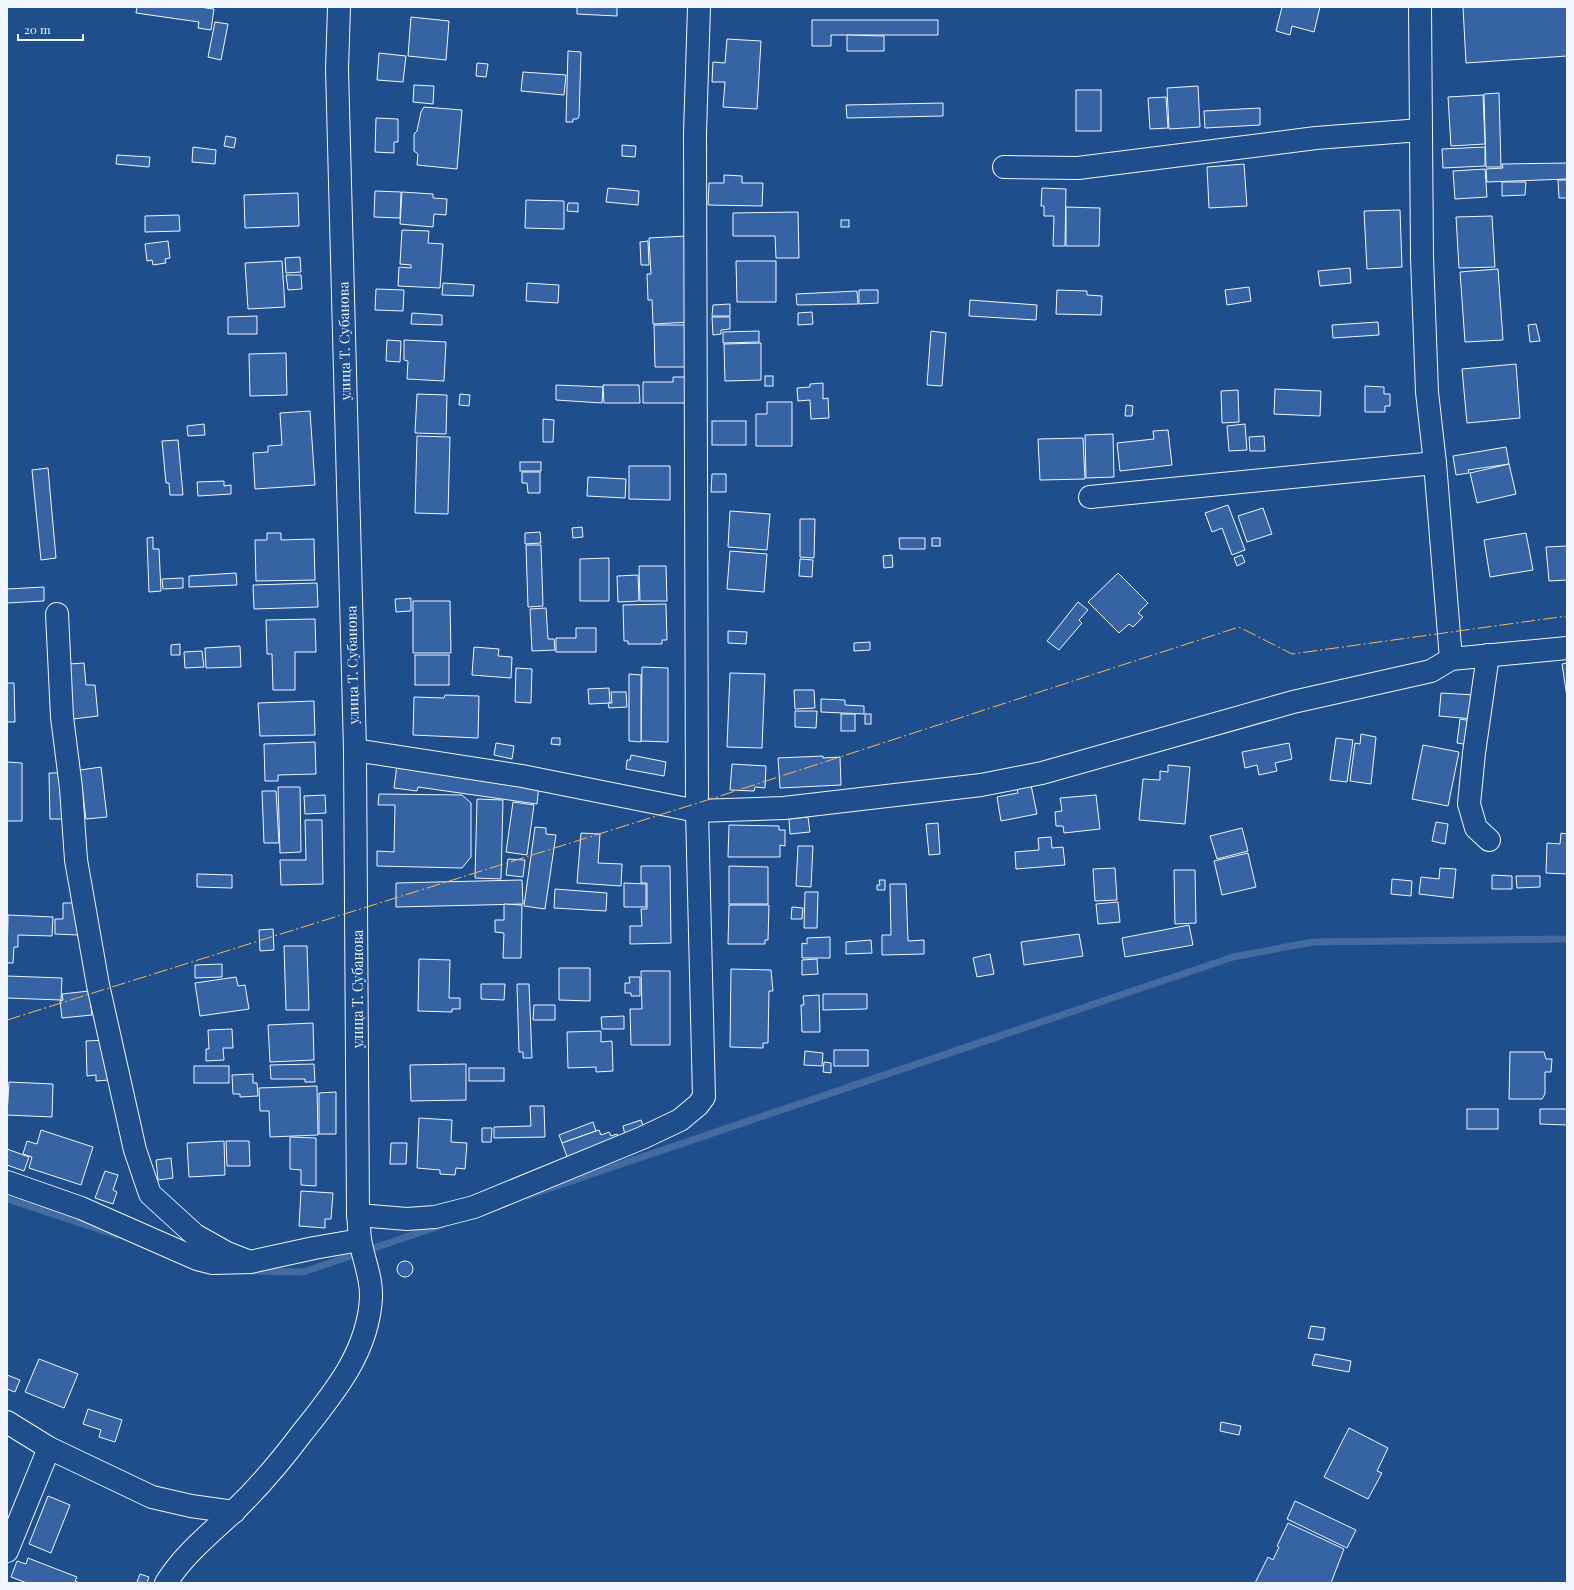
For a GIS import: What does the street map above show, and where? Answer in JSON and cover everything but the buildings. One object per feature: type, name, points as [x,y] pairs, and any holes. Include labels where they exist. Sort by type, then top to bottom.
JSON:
[{"type":"street","name":"улица Т. Субанова","points":[[166,1583],[175,1568],[201,1540],[234,1512],[268,1476],[338,1387],[351,1365],[368,1322],[371,1298],[370,1281],[361,1243],[358,1215],[354,750],[337,69],[339,7]]},
{"type":"street","points":[[358,1215],[407,1219],[435,1217],[474,1206],[642,1138],[680,1120],[698,1105],[704,1097],[697,811],[696,133],[699,7]]},
{"type":"street","points":[[1420,7],[1422,257],[1427,392],[1435,463],[1452,659]]},
{"type":"street","points":[[1004,167],[1078,168],[1316,138],[1422,130]]},
{"type":"street","points":[[1090,496],[1435,463]]},
{"type":"street","points":[[57,614],[62,717],[71,788],[76,860],[98,985],[135,1150],[150,1194],[195,1235],[227,1253],[250,1262]]},
{"type":"street","points":[[354,750],[522,776],[697,811],[784,808],[874,799],[981,785],[1042,773],[1293,702],[1431,671],[1452,659],[1567,648]]},
{"type":"street","points":[[1488,655],[1474,753],[1469,804],[1476,828],[1489,840]]},
{"type":"street","points":[[7,1182],[81,1208],[197,1259],[213,1263],[250,1262],[314,1248],[361,1243]]},
{"type":"street","points":[[7,1422],[49,1448],[152,1497],[191,1506],[234,1512]]},
{"type":"street","points":[[7,1551],[49,1448]]},
{"type":"waterway","points":[[527,1196],[1233,957],[1313,942],[1567,939]]},
{"type":"waterway","points":[[7,1199],[117,1235]]},
{"type":"waterway","points":[[250,1271],[303,1272],[442,1225]]},
{"type":"power","points":[[7,1020],[720,796],[1239,627],[1292,654],[1567,616]]}]
